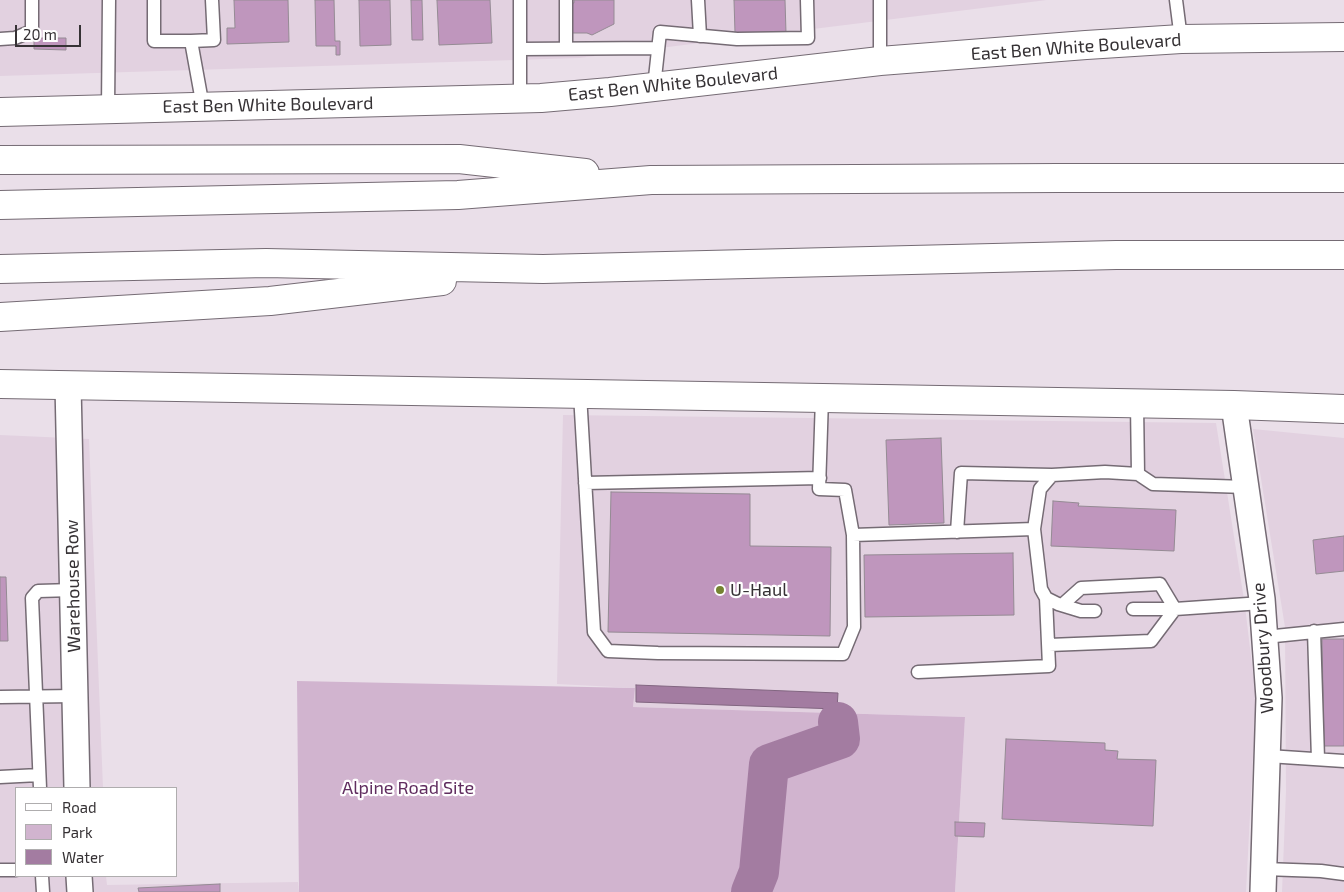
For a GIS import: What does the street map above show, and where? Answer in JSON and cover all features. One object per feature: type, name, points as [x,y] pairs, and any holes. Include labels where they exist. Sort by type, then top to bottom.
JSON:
[{"type":"main road","name":"East Ben White Boulevard","points":[[0,112],[520,98],[654,88],[880,61],[1181,39],[1344,37]]},
{"type":"main road","points":[[0,160],[459,159],[651,180]]},
{"type":"main road","points":[[0,205],[458,195],[651,180],[1344,178]]},
{"type":"main road","points":[[0,269],[266,263],[543,269],[1116,255],[1344,255]]},
{"type":"main road","points":[[0,317],[270,301],[543,269]]},
{"type":"main road","points":[[0,384],[1234,405],[1344,409]]},
{"type":"street","name":"Warehouse Row","points":[[68,385],[77,787]]},
{"type":"street","name":"Woodbury Drive","points":[[1234,405],[1262,603],[1269,698],[1263,880]]},
{"type":"street","points":[[79,877],[80,892]]},
{"type":"lane","points":[[0,39],[15,38],[32,31],[32,0]]},
{"type":"lane","points":[[108,0],[108,109]]},
{"type":"lane","points":[[154,0],[154,41],[214,40],[212,0]]},
{"type":"lane","points":[[520,0],[520,98]]},
{"type":"lane","points":[[566,0],[566,48]]},
{"type":"lane","points":[[698,0],[700,36]]},
{"type":"lane","points":[[654,88],[660,32],[737,39],[808,38],[807,0]]},
{"type":"lane","points":[[880,0],[880,61]]},
{"type":"lane","points":[[1176,0],[1181,39]]},
{"type":"lane","points":[[192,41],[203,107]]},
{"type":"lane","points":[[521,49],[658,48]]},
{"type":"lane","points":[[580,394],[594,632],[608,651],[668,653],[843,654],[854,627],[853,535],[845,490],[819,489],[822,398]]},
{"type":"lane","points":[[1137,404],[1138,474]]},
{"type":"lane","points":[[957,532],[961,473],[1052,475],[1105,472],[1138,474],[1153,484],[1246,487]]},
{"type":"lane","points":[[918,672],[1049,666],[1050,645],[1046,598],[1041,590],[1034,529],[1040,489],[1052,475]]},
{"type":"lane","points":[[585,483],[820,478]]},
{"type":"lane","points":[[853,535],[1034,529]]},
{"type":"lane","points":[[1062,605],[1081,588],[1160,584],[1175,610]]},
{"type":"lane","points":[[40,787],[32,598],[38,592],[73,590]]},
{"type":"lane","points":[[1046,598],[1081,610],[1095,610]]},
{"type":"lane","points":[[1133,609],[1175,610],[1262,603]]},
{"type":"lane","points":[[1050,645],[1151,640],[1175,610]]},
{"type":"lane","points":[[1265,637],[1344,629]]},
{"type":"lane","points":[[1314,632],[1318,759]]},
{"type":"lane","points":[[0,697],[75,696]]},
{"type":"lane","points":[[1268,756],[1344,761]]},
{"type":"lane","points":[[0,777],[40,775]]},
{"type":"lane","points":[[0,870],[15,870]]},
{"type":"lane","points":[[1263,880],[1321,871],[1344,874]]},
{"type":"lane","points":[[42,877],[43,892]]},
{"type":"shaded area","points":[[0,0],[1047,0],[579,58],[0,76]]},
{"type":"shaded area","points":[[563,415],[1216,423],[1245,606],[1256,699],[1246,892],[955,892],[965,717],[633,707],[635,688],[557,684]]},
{"type":"shaded area","points":[[1253,429],[1344,438],[1344,892],[1282,892],[1286,791],[1285,627]]},
{"type":"shaded area","points":[[0,435],[89,439],[103,787],[15,787],[15,877],[106,877],[107,885],[298,882],[299,892],[0,892]]},
{"type":"green space","name":"Alpine Road Site","points":[[297,681],[635,688],[633,707],[965,717],[955,892],[299,892]]},
{"type":"water","points":[[636,685],[838,693],[837,709],[636,702]]},
{"type":"building","points":[[234,0],[288,0],[289,42],[227,44],[227,28],[235,28]]},
{"type":"building","points":[[315,0],[334,0],[335,41],[340,41],[340,55],[336,55],[336,46],[316,46]]},
{"type":"building","points":[[359,0],[390,0],[391,45],[360,46]]},
{"type":"building","points":[[411,0],[422,0],[423,40],[412,40]]},
{"type":"building","points":[[437,0],[490,0],[492,43],[439,45]]},
{"type":"building","points":[[574,0],[614,0],[614,24],[592,35],[572,33],[571,3],[574,3]]},
{"type":"building","points":[[734,0],[785,0],[786,33],[735,33]]},
{"type":"building","points":[[34,38],[66,38],[66,50],[34,49]]},
{"type":"building","points":[[941,438],[944,523],[889,525],[886,440]]},
{"type":"building","name":"U-Haul","points":[[611,492],[750,494],[750,546],[831,547],[830,636],[608,632]]},
{"type":"building","points":[[1053,501],[1079,503],[1078,506],[1176,510],[1174,551],[1051,546]]},
{"type":"building","points":[[1344,536],[1344,571],[1316,574],[1313,540]]},
{"type":"building","points":[[1013,553],[1014,615],[865,617],[864,555]]},
{"type":"building","points":[[0,577],[6,577],[8,641],[0,641]]},
{"type":"building","points":[[1322,639],[1344,639],[1344,746],[1324,746]]},
{"type":"building","points":[[1006,739],[1105,743],[1105,750],[1118,751],[1117,759],[1156,760],[1153,826],[1002,819]]},
{"type":"building","points":[[955,822],[985,823],[984,837],[955,836]]},
{"type":"building","points":[[220,884],[220,892],[139,892],[138,888]]},
{"type":"waterway","points":[[751,892],[759,872],[769,764],[840,739],[838,722]]},
{"type":"place","name":"U-Haul","points":[[720,590]]}]
